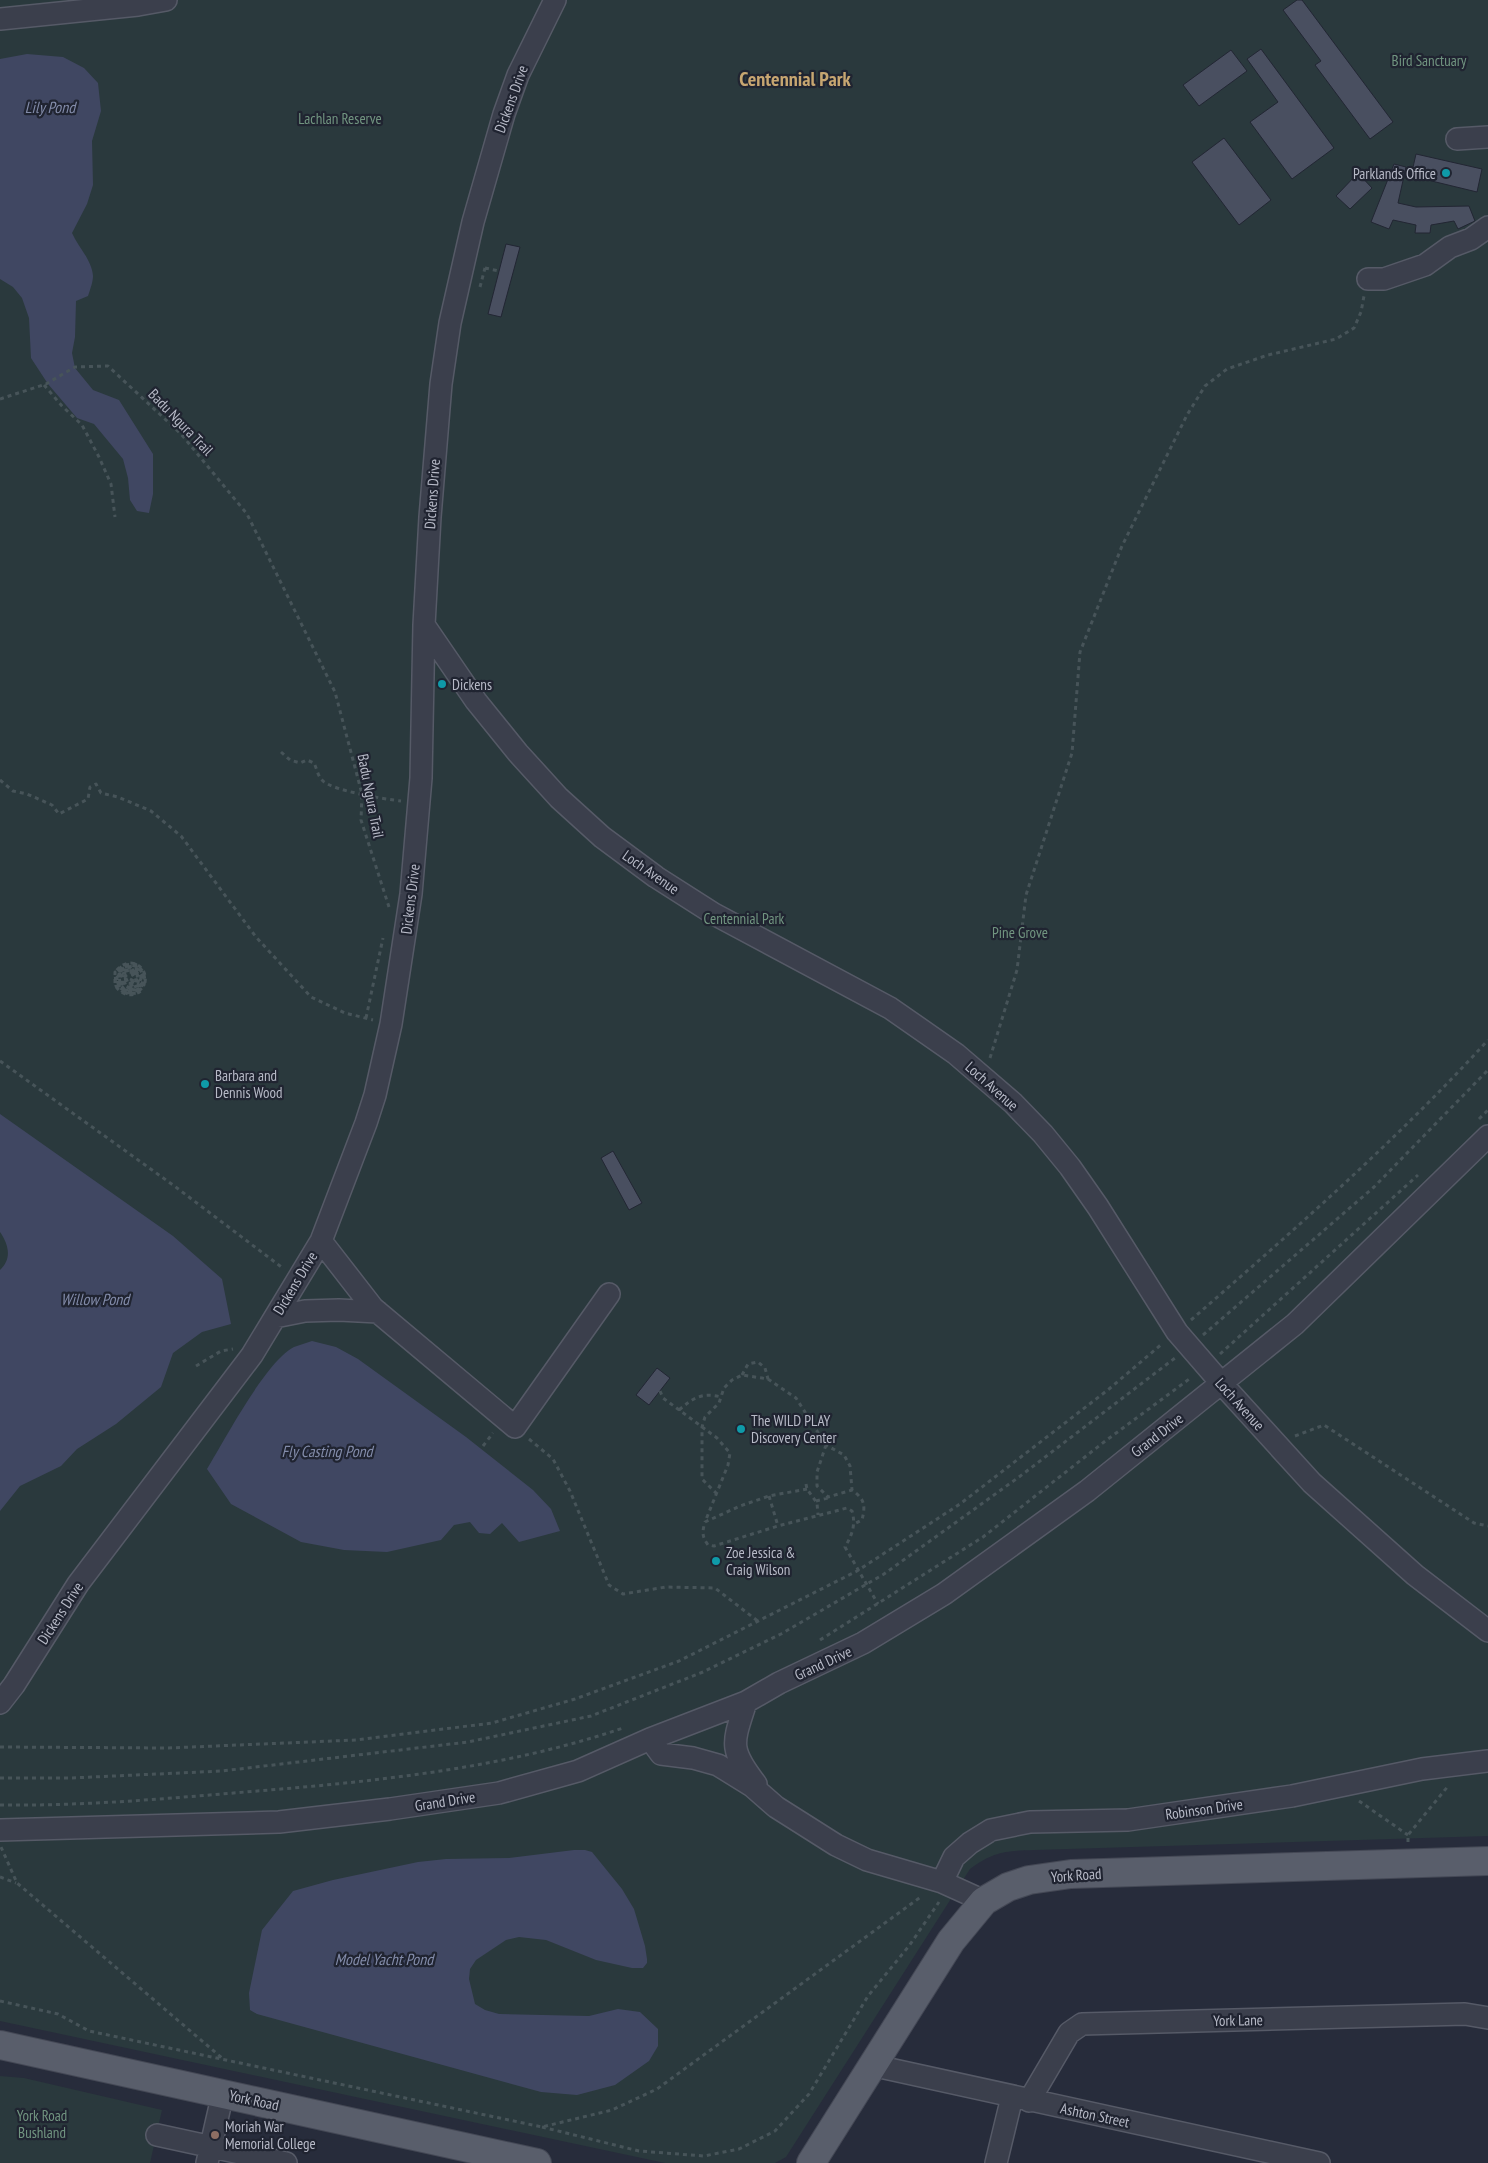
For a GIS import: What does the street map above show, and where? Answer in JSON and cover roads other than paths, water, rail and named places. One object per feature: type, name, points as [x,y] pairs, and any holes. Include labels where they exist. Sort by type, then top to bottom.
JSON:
[{"type":"main road","name":"York Road","points":[[811,2163],[871,2065],[951,1941],[984,1901],[1008,1887],[1029,1880],[1057,1875],[1488,1861]]},
{"type":"main road","name":"York Road","points":[[0,2045],[531,2162]]},
{"type":"street","points":[[0,19],[138,5],[166,0]]},
{"type":"street","name":"Dickens Drive","points":[[0,1703],[14,1685],[78,1584],[256,1348],[322,1241],[366,1123],[382,1065],[399,984],[408,922],[419,804],[424,626],[435,449],[450,323],[473,222],[504,114],[518,75],[555,0]]},
{"type":"street","points":[[1457,139],[1488,137]]},
{"type":"street","points":[[1368,279],[1384,279],[1425,265],[1450,248],[1471,239],[1488,227]]},
{"type":"street","name":"Loch Avenue","points":[[424,626],[476,701],[518,753],[559,798],[602,838],[656,877],[714,914],[890,1008],[956,1054],[1013,1104],[1043,1134],[1070,1167],[1183,1339],[1206,1367],[1312,1483],[1414,1575],[1488,1632]]},
{"type":"street","name":"Grand Drive","points":[[0,1830],[278,1822],[390,1809],[499,1793],[578,1771],[746,1702],[863,1644],[944,1594],[1086,1491],[1295,1324],[1481,1130]]},
{"type":"street","points":[[322,1241],[378,1312],[515,1427],[609,1294]]},
{"type":"street","points":[[275,1317],[305,1311],[378,1312]]},
{"type":"street","points":[[746,1702],[736,1734],[735,1752],[755,1783],[776,1807]]},
{"type":"street","points":[[650,1740],[662,1754],[693,1758],[718,1765],[752,1786],[776,1807],[836,1845],[867,1860],[942,1882],[984,1901]]},
{"type":"street","name":"Robinson Drive","points":[[942,1882],[954,1857],[970,1843],[991,1830],[1030,1822],[1128,1820],[1292,1796],[1422,1768],[1488,1761]]},
{"type":"street","name":"York Lane","points":[[996,2163],[1020,2099],[1069,2033],[1082,2024],[1465,2014],[1488,2018]]},
{"type":"street","name":"Ashton Street","points":[[871,2065],[1319,2163]]},
{"type":"street","points":[[209,2155],[223,2093]]},
{"type":"street","points":[[157,2136],[209,2155],[286,2163]]},
{"type":"water","name":"Lily Pond","points":[[27,54],[63,57],[84,68],[98,83],[101,111],[92,141],[93,185],[87,204],[72,233],[90,264],[93,278],[88,296],[76,301],[75,337],[72,353],[75,368],[93,390],[119,400],[153,454],[153,494],[149,513],[137,511],[130,500],[128,478],[123,459],[94,424],[77,418],[48,384],[31,358],[29,318],[22,298],[13,287],[0,279],[0,59]]},
{"type":"water","name":"Willow Pond","points":[[0,1114],[173,1236],[222,1279],[231,1324],[202,1332],[173,1353],[161,1387],[116,1424],[77,1449],[61,1466],[20,1486],[0,1511],[0,1270],[8,1257],[8,1252],[0,1232]]},
{"type":"water","name":"Fly Casting Pond","points":[[312,1341],[336,1347],[358,1359],[466,1437],[533,1490],[551,1509],[560,1531],[519,1542],[502,1523],[490,1534],[479,1533],[470,1522],[454,1525],[441,1540],[387,1552],[344,1550],[301,1542],[231,1504],[207,1469],[246,1403],[271,1368],[283,1355],[294,1347]]},
{"type":"water","name":"Model Yacht Pond","points":[[574,1850],[592,1852],[622,1889],[634,1909],[647,1959],[647,1963],[643,1968],[632,1968],[596,1960],[546,1940],[519,1937],[506,1940],[476,1960],[470,1969],[469,1979],[475,2004],[485,2010],[499,2014],[589,2016],[618,2009],[640,2012],[658,2029],[658,2046],[649,2061],[615,2085],[577,2095],[541,2092],[257,2014],[250,2010],[249,1993],[262,1930],[293,1891],[333,1880],[418,1862],[446,1859],[509,1858]]},
{"type":"place","name":"Parklands Office","points":[[1446,173]]},
{"type":"place","name":"Dickens","points":[[442,684]]},
{"type":"place","name":"Barbara and Dennis Wood","points":[[205,1084]]},
{"type":"place","name":"The WILD PLAY Discovery Center","points":[[741,1429]]},
{"type":"place","name":"Zoe Jessica & Craig Wilson","points":[[716,1561]]},
{"type":"place","name":"Moriah War Memorial College","points":[[215,2135]]},
{"type":"district","name":"Centennial Park","points":[[795,79]]},
{"type":"park label","name":"Bird Sanctuary","points":[[1429,60]]},
{"type":"park label","name":"Lachlan Reserve","points":[[340,118]]},
{"type":"park label","name":"Pine Grove","points":[[1020,932]]},
{"type":"park label","name":"York Road Bushland","points":[[42,2124]]}]
